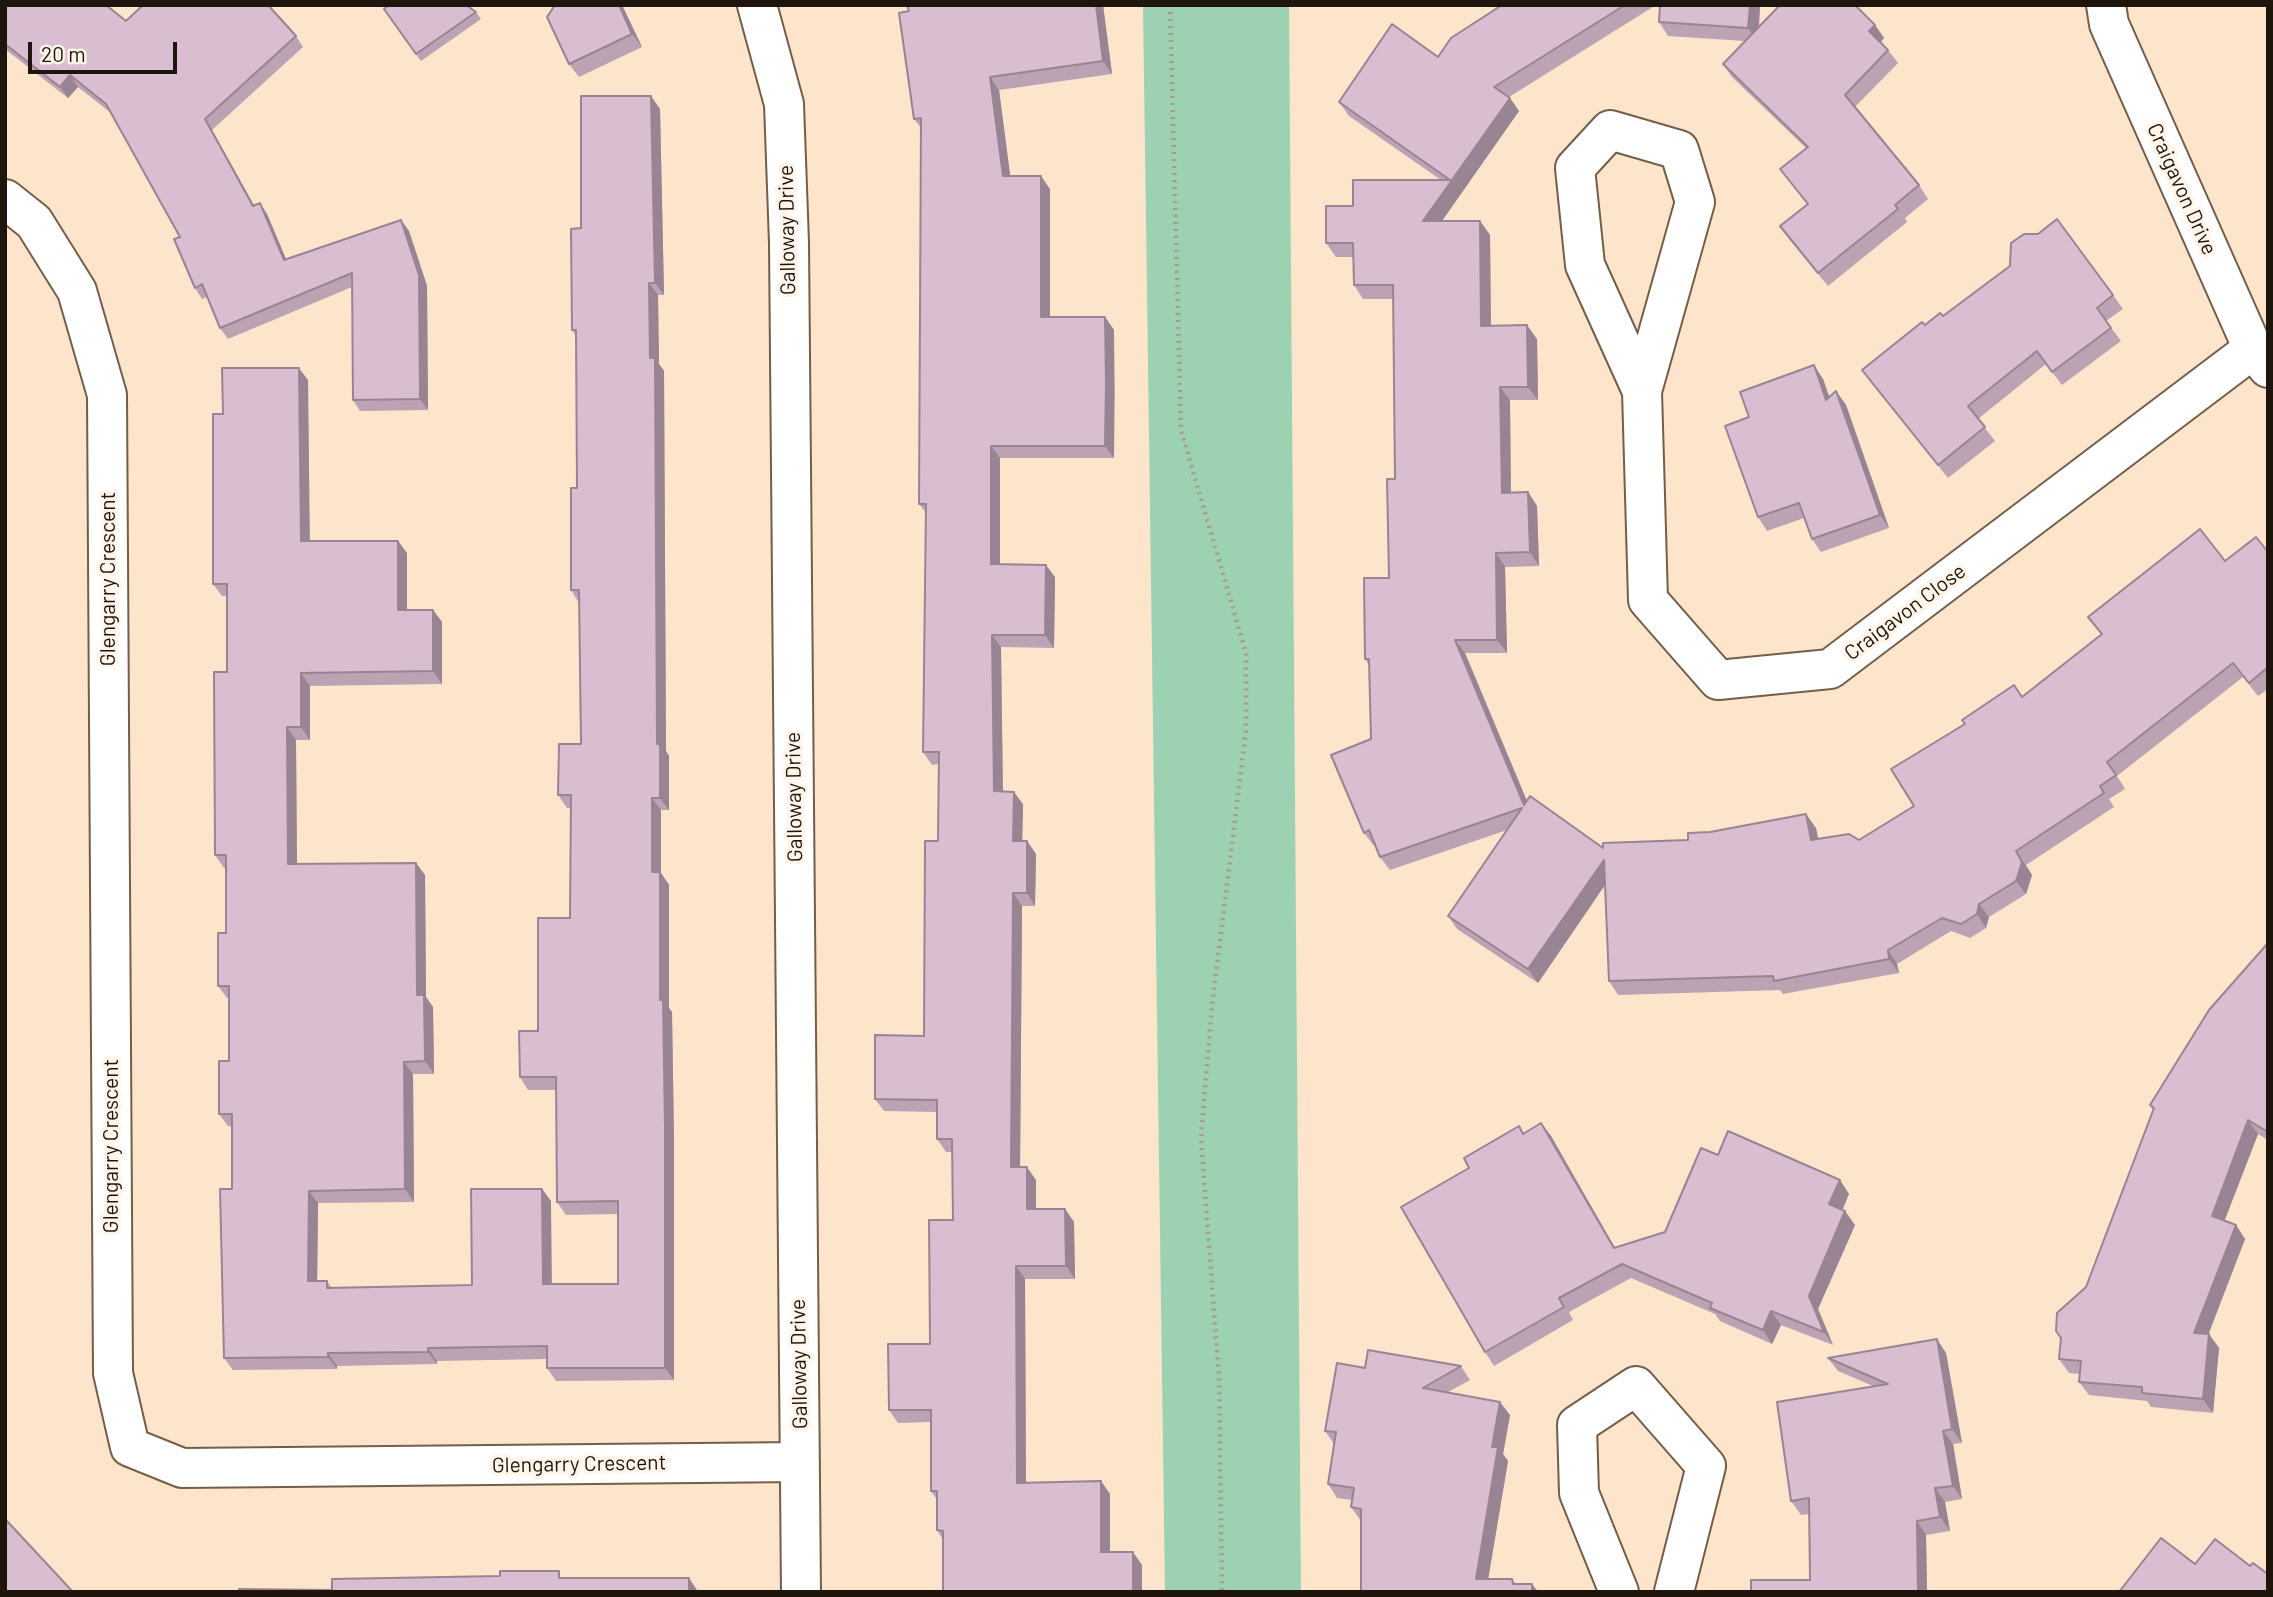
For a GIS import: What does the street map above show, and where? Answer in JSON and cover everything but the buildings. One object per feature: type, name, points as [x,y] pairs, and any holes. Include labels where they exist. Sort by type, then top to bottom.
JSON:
[{"type":"street","name":"Galloway Drive","points":[[757,5],[784,104],[789,243],[802,1592]]},
{"type":"street","name":"Craigavon Drive","points":[[2106,5],[2109,24],[2261,358]]},
{"type":"street","name":"Craigavon Close","points":[[1642,391],[1585,265],[1575,168],[1610,130],[1679,150],[1695,202],[1642,391],[1648,600],[1718,680],[1830,669],[2261,358]]},
{"type":"street","name":"Glengarry Crescent","points":[[5,199],[34,222],[77,291],[107,395],[113,1373],[130,1447],[181,1468],[800,1462]]},
{"type":"street","points":[[1619,1592],[1579,1493],[1577,1425],[1636,1386],[1706,1466],[1674,1592]]},
{"type":"path","points":[[1170,5],[1176,330],[1181,430],[1246,653],[1246,730],[1212,1006],[1201,1138],[1219,1377],[1222,1592]]},
{"type":"green space","points":[[1143,5],[1289,5],[1301,1592],[1165,1592]]}]
